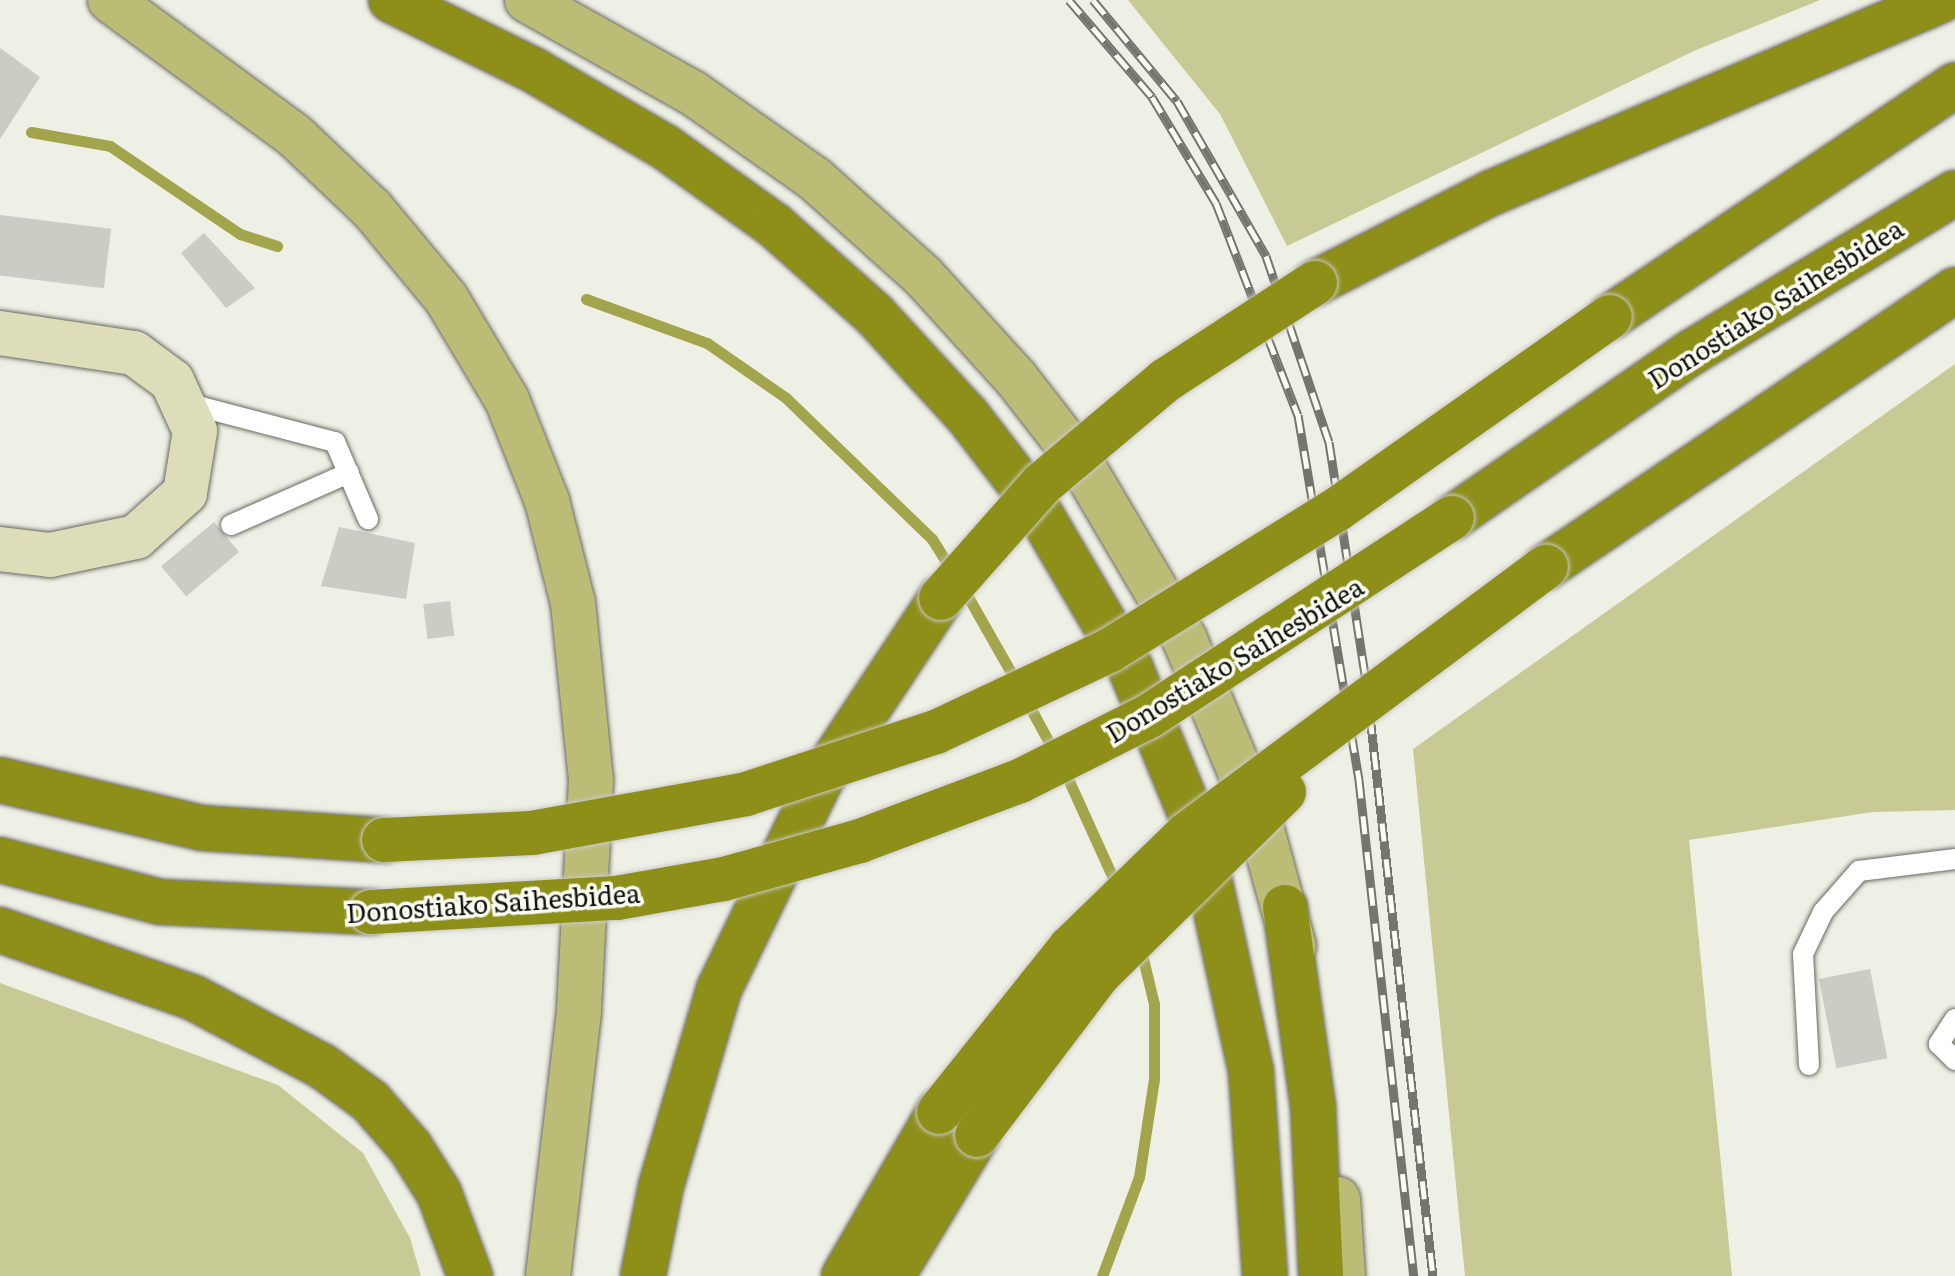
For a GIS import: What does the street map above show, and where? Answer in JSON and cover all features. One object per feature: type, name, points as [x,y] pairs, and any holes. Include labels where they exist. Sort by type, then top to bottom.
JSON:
[{"type":"highway","points":[[391,0],[665,147],[774,225],[874,314],[967,415],[1031,498],[1130,667],[1200,837],[1251,1071],[1265,1276]]},
{"type":"highway","points":[[643,1276],[661,1186],[719,989],[820,781],[941,598],[1053,474],[1166,380],[1315,283],[1613,138],[1941,0]]},
{"type":"highway","points":[[0,780],[201,828],[384,840],[532,833],[746,794],[936,732],[1110,650],[1336,510],[1610,317],[1955,85]]},
{"type":"highway","name":"Donostiako Saihesbidea","points":[[0,860],[160,902],[371,912],[617,898],[860,841],[1020,781],[1149,716],[1452,518],[1692,352],[1955,193]]},
{"type":"highway","points":[[844,1276],[939,1112],[1070,948],[1186,835],[1546,567],[1955,290]]},
{"type":"highway","points":[[892,1276],[977,1135],[1098,975],[1209,859],[1546,567]]},
{"type":"highway","points":[[1285,907],[1313,1105],[1321,1276]]},
{"type":"highway","points":[[0,930],[194,998],[322,1066],[370,1101],[410,1147],[439,1193],[470,1276]]},
{"type":"main road","points":[[110,0],[294,135],[372,209],[446,298],[507,400],[547,501],[573,603],[591,780],[579,1012],[548,1276]]},
{"type":"main road","points":[[527,0],[693,93],[815,179],[923,276],[1015,377],[1078,458],[1185,640],[1257,812],[1285,907],[1326,1103],[1343,1276]]},
{"type":"main road","points":[[0,333],[134,353],[172,381],[186,403],[195,431],[195,466],[164,518],[136,537],[95,550],[50,555],[0,549]]},
{"type":"lane","points":[[186,403],[335,442],[368,519]]},
{"type":"lane","points":[[231,525],[349,473]]},
{"type":"lane","points":[[1809,1065],[1803,954],[1823,912],[1859,871],[1955,859]]},
{"type":"lane","points":[[1955,1019],[1939,1044],[1955,1060]]},
{"type":"green space","points":[[1128,0],[1820,0],[1696,50],[1287,246],[1220,114]]},
{"type":"green space","points":[[1955,364],[1955,810],[1873,812],[1689,840],[1732,1276],[1465,1276],[1413,749]]},
{"type":"green space","points":[[0,983],[278,1085],[363,1153],[410,1238],[421,1276],[0,1276]]},
{"type":"building","points":[[0,48],[40,77],[0,139]]},
{"type":"building","points":[[0,215],[111,229],[104,288],[0,275]]},
{"type":"building","points":[[204,233],[255,288],[226,308],[181,253]]},
{"type":"building","points":[[214,522],[239,552],[186,596],[161,566]]},
{"type":"building","points":[[339,527],[415,543],[406,599],[321,586]]},
{"type":"building","points":[[450,601],[454,636],[427,639],[423,604]]},
{"type":"building","points":[[1870,969],[1887,1058],[1836,1068],[1819,979]]},
{"type":"waterway","points":[[31,132],[110,146],[240,234],[277,246]]},
{"type":"waterway","points":[[586,299],[707,343],[786,398],[932,539],[952,571]]},
{"type":"waterway","points":[[963,588],[1018,685]]},
{"type":"waterway","points":[[1026,700],[1056,755]]},
{"type":"waterway","points":[[1064,770],[1118,889]]},
{"type":"waterway","points":[[1102,1276],[1139,1177],[1154,1079],[1154,1004],[1140,946]]},
{"type":"railway","points":[[1069,0],[1152,97],[1216,203],[1298,415],[1359,780],[1414,1276]]},
{"type":"railway","points":[[1093,0],[1177,101],[1266,256],[1329,442],[1366,680],[1433,1276]]}]
